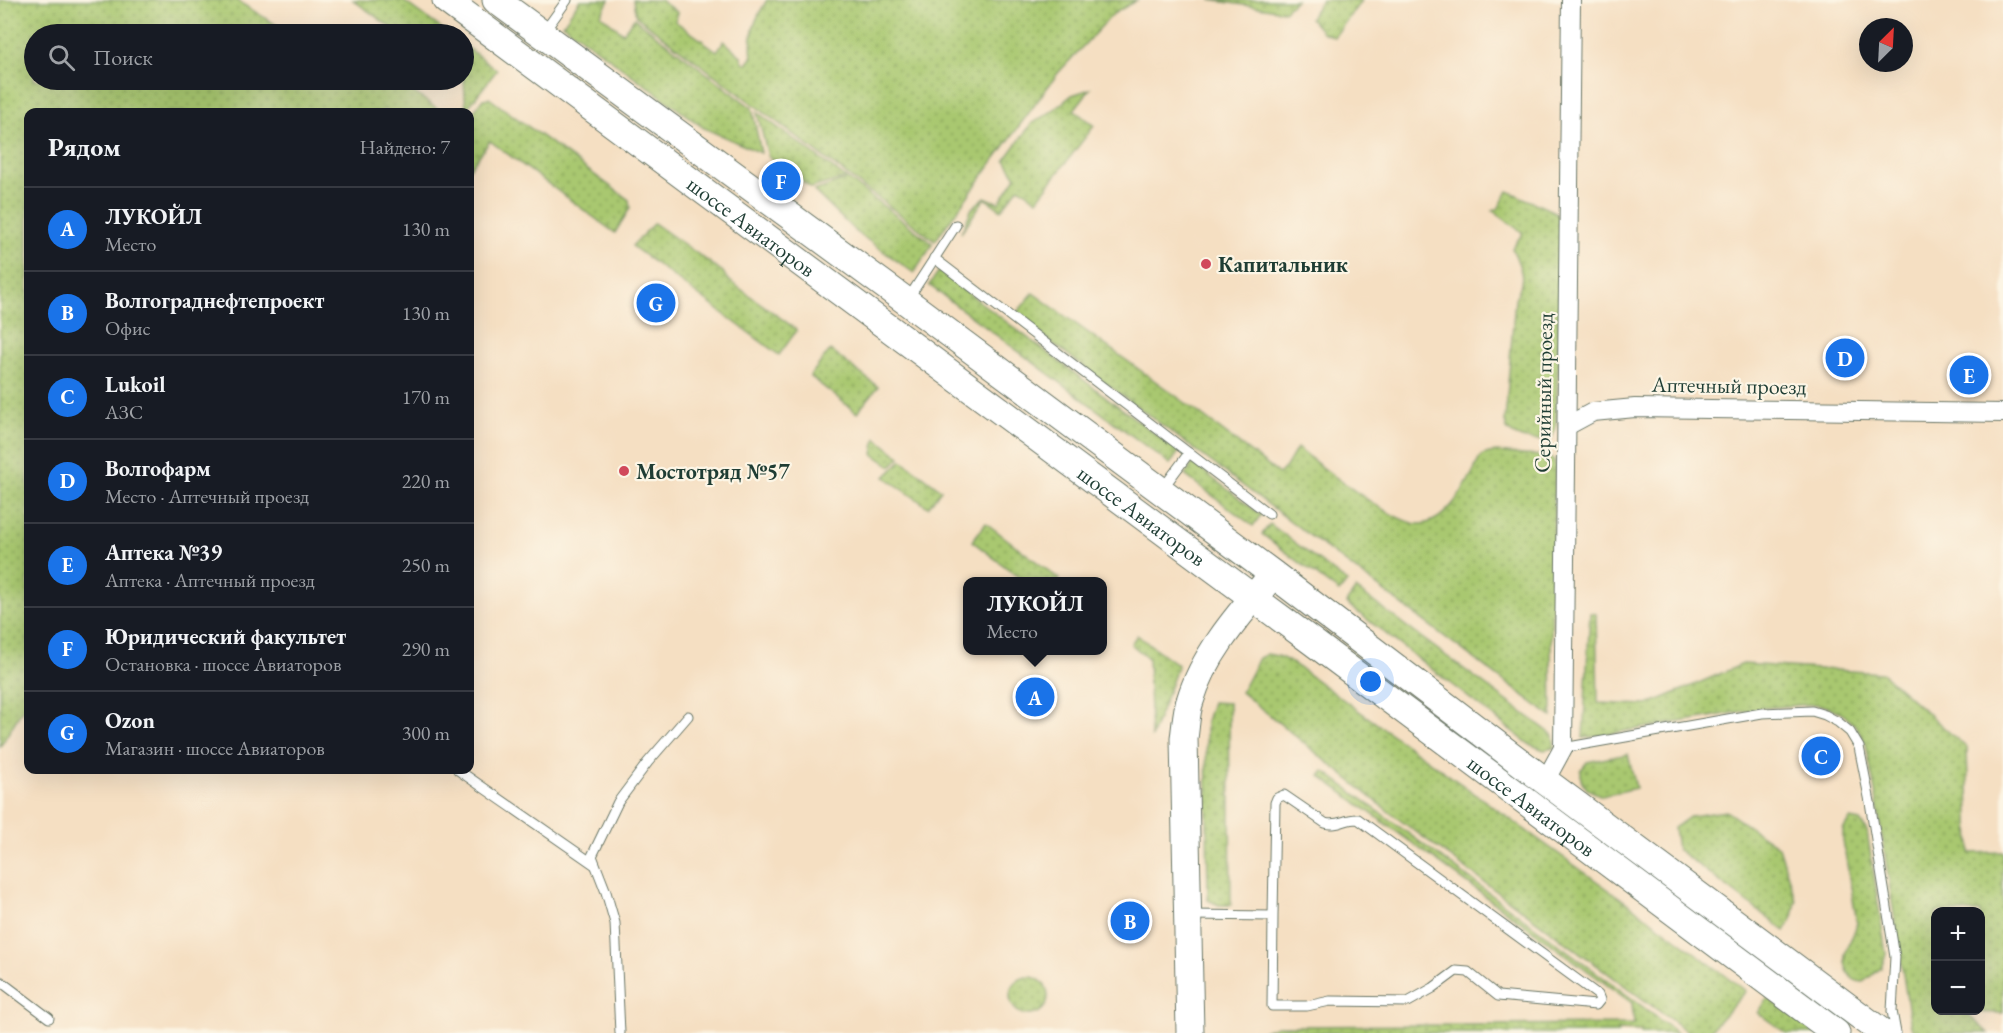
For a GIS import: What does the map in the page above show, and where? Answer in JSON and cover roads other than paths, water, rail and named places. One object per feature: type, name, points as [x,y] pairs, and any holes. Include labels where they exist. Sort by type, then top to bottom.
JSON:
[{"type":"main road","name":"шоссе Авиаторов","points":[[446,0],[1836,1033]]},
{"type":"main road","name":"шоссе Авиаторов","points":[[496,0],[1273,574],[1545,781],[1883,1033]]},
{"type":"main road","points":[[1190,1033],[1184,738],[1189,703],[1201,671],[1273,574]]},
{"type":"street","name":"Серийный проезд","points":[[1545,781],[1563,748],[1571,0]]},
{"type":"street","name":"Аптечный проезд","points":[[1567,426],[1593,412],[1635,408],[2003,413]]},
{"type":"lane","points":[[543,34],[567,0]]},
{"type":"lane","points":[[906,301],[956,225]]},
{"type":"lane","points":[[934,258],[1269,514]]},
{"type":"lane","points":[[1160,491],[1189,453]]},
{"type":"lane","points":[[1563,748],[1762,712],[1812,711],[1838,722],[1850,732],[1859,747],[1866,780],[1895,957],[1892,1011],[1896,1033]]},
{"type":"lane","points":[[620,1033],[615,923],[592,856],[618,802],[648,762],[688,716]]},
{"type":"lane","points":[[464,774],[596,866]]},
{"type":"lane","points":[[1284,795],[1325,824],[1332,825],[1352,818],[1358,819],[1598,995],[1600,1000],[1596,1005],[1498,996],[1468,972],[1456,971],[1433,988],[1407,1002],[1330,1001],[1307,1006],[1272,1006],[1273,916],[1275,803],[1277,798],[1284,795]]},
{"type":"lane","points":[[1188,915],[1273,916]]},
{"type":"lane","points":[[0,981],[50,1018]]},
{"type":"place","name":"Юридический факультет","points":[[781,181]]},
{"type":"place","name":"Капитальник","points":[[1206,264]]},
{"type":"place","name":"Ozon","points":[[656,303]]},
{"type":"place","name":"Волгофарм","points":[[1845,358]]},
{"type":"place","name":"Аптека №39","points":[[1969,375]]},
{"type":"place","name":"Мостотряд №57","points":[[624,471]]},
{"type":"place","name":"ЛУКОЙЛ","points":[[1035,697]]},
{"type":"place","name":"Lukoil","points":[[1821,756]]},
{"type":"place","name":"Волгограднефтепроект","points":[[1130,921]]}]
